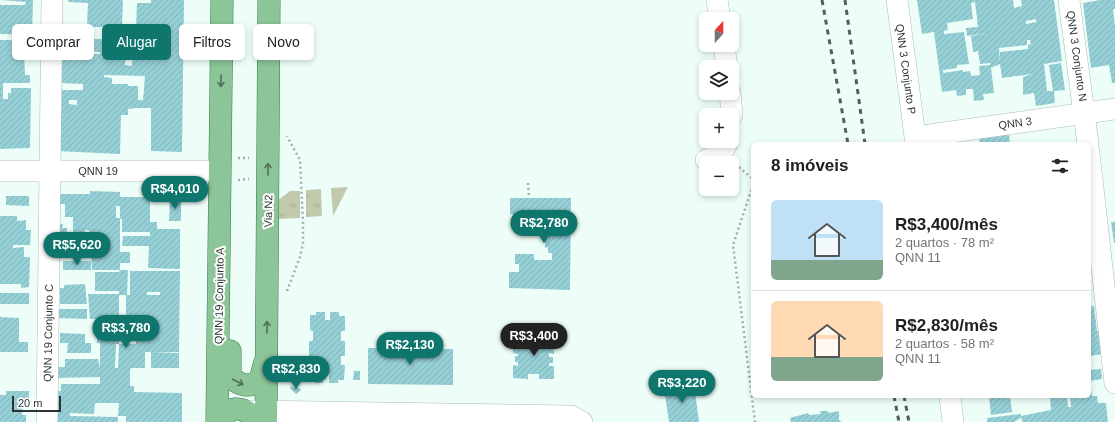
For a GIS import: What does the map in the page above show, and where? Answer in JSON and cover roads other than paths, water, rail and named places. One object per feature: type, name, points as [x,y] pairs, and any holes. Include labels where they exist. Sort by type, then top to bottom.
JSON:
[{"type":"main road","points":[[222,0],[220,170],[232,252],[230,377],[237,383],[246,386],[257,382],[260,380],[267,354]]},
{"type":"main road","name":"Via N2","points":[[259,417],[267,354],[269,3]]},
{"type":"main road","name":"QNN 19 Conjunto A","points":[[217,422],[220,170]]},
{"type":"main road","points":[[222,422],[223,416],[232,409],[259,417]]},
{"type":"street","name":"QNN 19 Conjunto C","points":[[47,422],[52,0]]},
{"type":"street","points":[[717,0],[719,12]]},
{"type":"street","name":"QNN 3 Conjunto P","points":[[897,0],[916,141]]},
{"type":"street","name":"QNN 3 Conjunto N","points":[[1069,0],[1088,142]]},
{"type":"street","name":"QNN 3","points":[[916,141],[1115,109]]},
{"type":"street","name":"QNN 19","points":[[0,171],[51,172],[220,170]]},
{"type":"street","points":[[1091,171],[1115,383]]},
{"type":"street","points":[[950,398],[953,422]]},
{"type":"street","points":[[259,417],[571,416],[582,422]]},
{"type":"railway","points":[[822,0],[848,142]]},
{"type":"railway","points":[[845,0],[865,142]]},
{"type":"railway","points":[[894,398],[899,422]]},
{"type":"railway","points":[[904,398],[909,422]]}]
